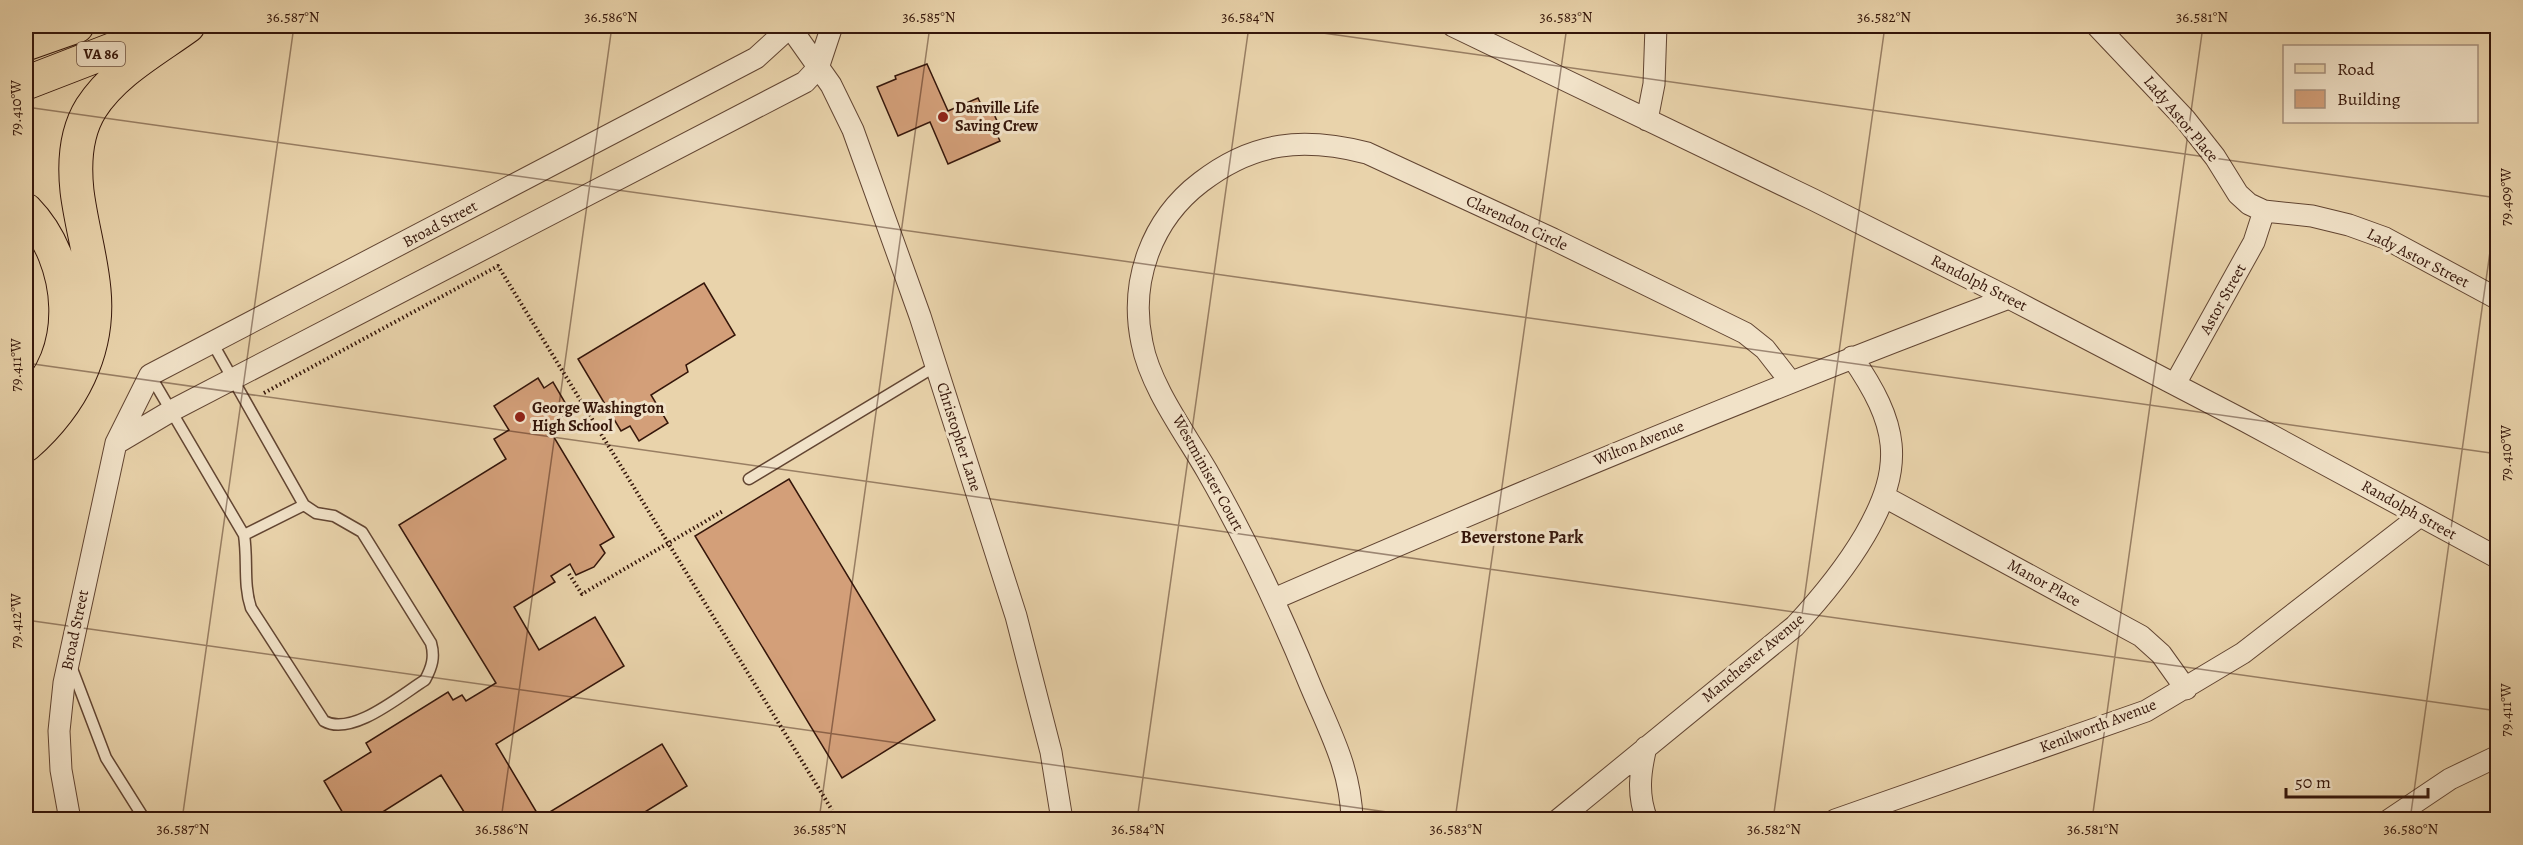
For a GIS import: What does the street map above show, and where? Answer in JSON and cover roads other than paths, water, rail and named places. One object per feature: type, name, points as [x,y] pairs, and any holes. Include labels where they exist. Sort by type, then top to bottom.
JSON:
[{"type":"main road","name":"VA 86","points":[[26,44],[77,26]]},
{"type":"main road","name":"VA 86","points":[[26,82],[176,26]]},
{"type":"main road","points":[[26,445],[67,401],[87,358],[93,331],[94,291],[80,220],[75,159],[82,129],[91,108],[123,72],[188,26]]},
{"type":"main road","points":[[26,210],[55,256],[66,293],[66,317],[56,359],[45,381],[26,403]]},
{"type":"street","name":"Christopher Lane","points":[[790,26],[819,68],[853,130],[936,366],[1016,616],[1051,752],[1062,819]]},
{"type":"street","name":"Broad Street","points":[[70,819],[61,770],[59,731],[69,661],[116,443],[150,375],[756,58],[790,26]]},
{"type":"street","points":[[116,443],[171,411],[805,82],[819,68],[832,26]]},
{"type":"street","name":"Randolph Street","points":[[1453,26],[2009,298],[2175,384],[2498,558]]},
{"type":"street","points":[[1647,120],[1654,84],[1656,26]]},
{"type":"street","name":"Lady Astor Place","points":[[2097,26],[2185,118],[2215,157],[2238,194],[2249,204],[2264,211]]},
{"type":"street","name":"Clarendon Circle","points":[[1219,170],[1255,152],[1307,142],[1367,153],[1553,239],[1745,333],[1765,349],[1790,381]]},
{"type":"street","name":"Westminister Court","points":[[1219,170],[1189,191],[1171,211],[1154,238],[1138,286],[1138,315],[1142,344],[1150,372],[1236,520],[1274,599],[1364,819]]},
{"type":"street","name":"Lady Astor Street","points":[[2264,211],[2312,216],[2349,225],[2385,238],[2498,299]]},
{"type":"street","name":"Astor Street","points":[[2175,384],[2254,242],[2264,211]]},
{"type":"street","name":"Wilton Avenue","points":[[1274,599],[1510,496],[1790,381],[2009,298]]},
{"type":"street","name":"Manchester Avenue","points":[[1557,819],[1795,626],[1827,592],[1851,560],[1885,497],[1891,476],[1892,457],[1888,425],[1879,402],[1852,357]]},
{"type":"street","name":"Manor Place","points":[[1885,497],[2141,636],[2161,654],[2186,689]]},
{"type":"street","name":"Kenilworth Avenue","points":[[1835,819],[2146,711],[2186,689],[2243,652],[2420,516]]},
{"type":"street","points":[[1646,747],[1640,771],[1640,794],[1647,819]]},
{"type":"street","points":[[2389,819],[2450,779],[2498,756]]},
{"type":"street","name":"Westminister Court","points":[[1352,790],[1352,819]]},
{"type":"lane","points":[[150,375],[244,535],[247,594],[251,608],[324,721],[340,727],[354,724],[425,680],[432,668],[434,654],[430,643],[362,532],[334,516],[316,513],[304,505],[213,344]]},
{"type":"lane","points":[[748,479],[936,366]]},
{"type":"lane","points":[[244,535],[304,505]]},
{"type":"lane","points":[[69,661],[106,758],[145,819]]},
{"type":"place","name":"Danville Life Saving Crew","points":[[943,117]]},
{"type":"place","name":"George Washington High School","points":[[520,417]]},
{"type":"district","name":"Beverstone Park","points":[[1522,537]]}]
